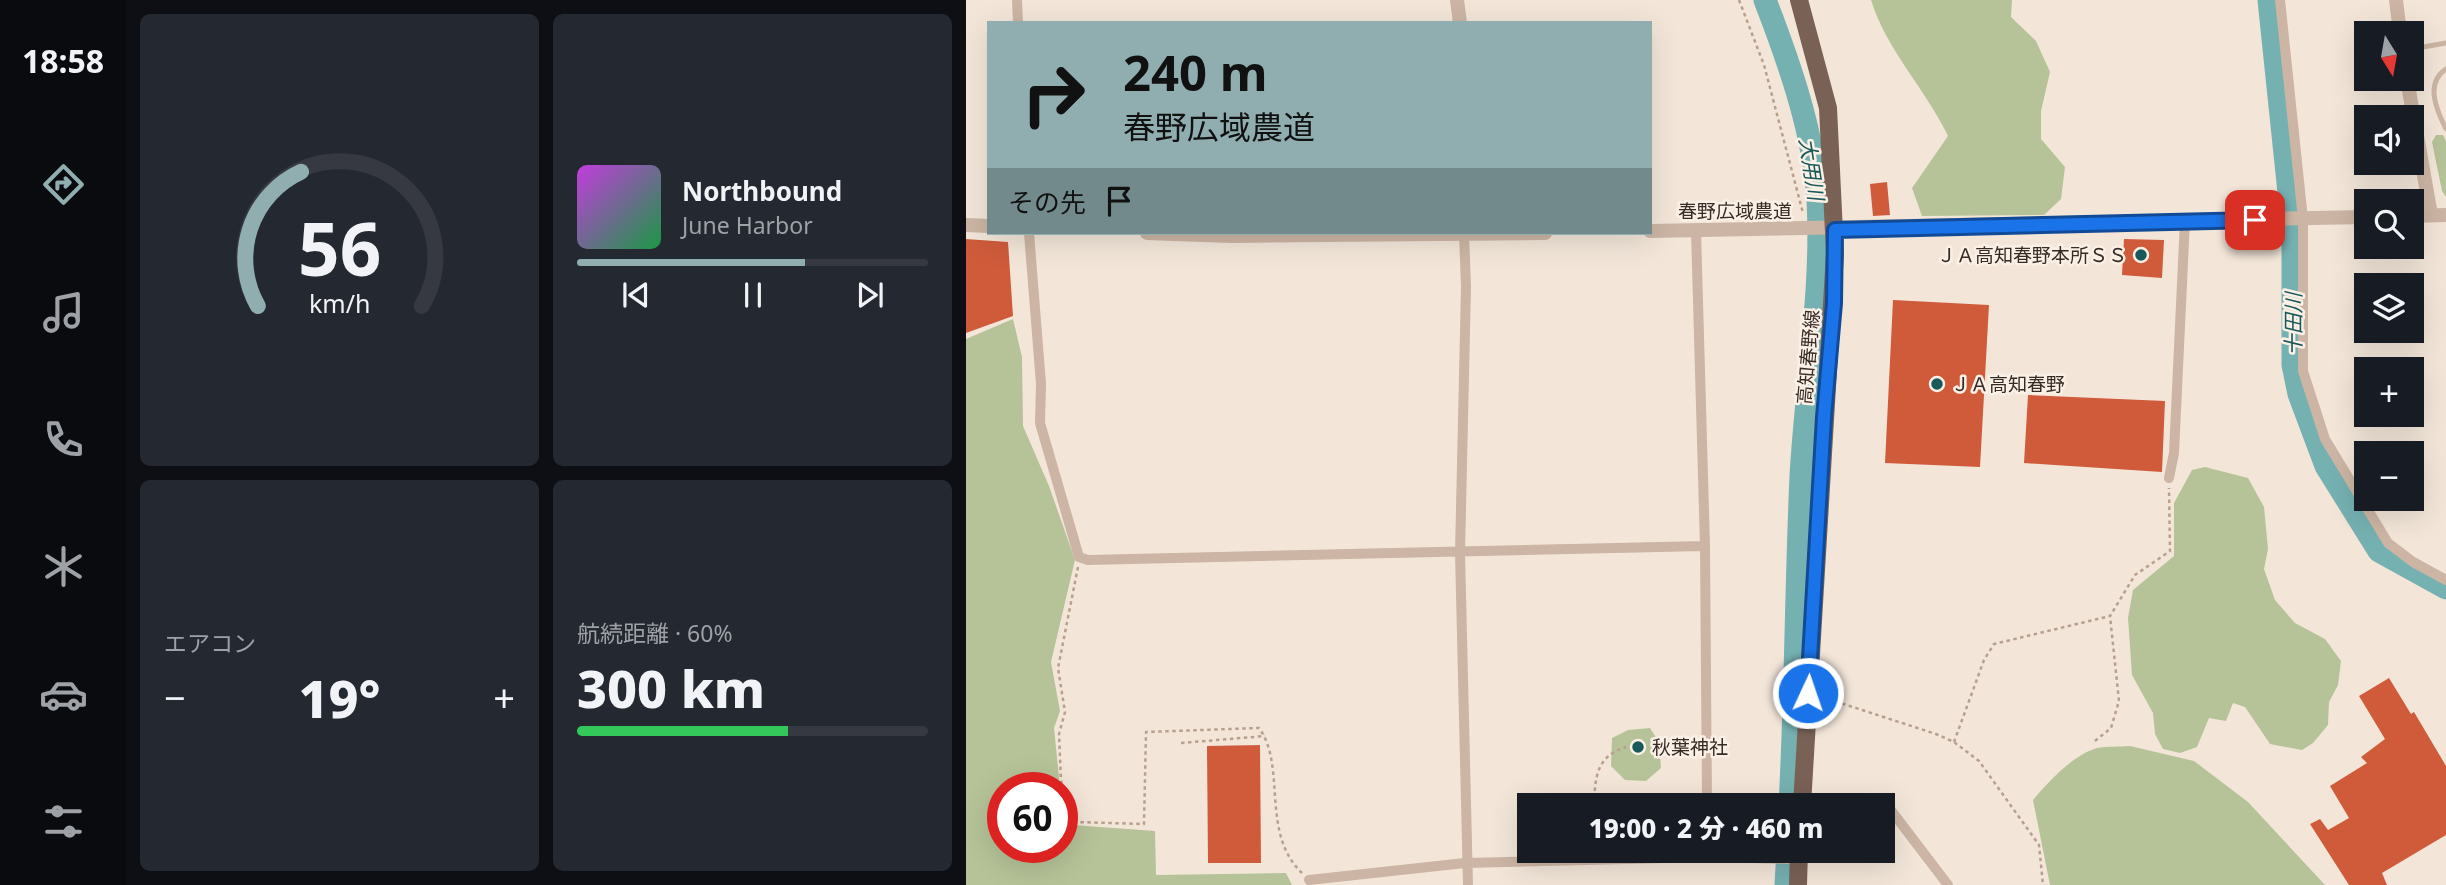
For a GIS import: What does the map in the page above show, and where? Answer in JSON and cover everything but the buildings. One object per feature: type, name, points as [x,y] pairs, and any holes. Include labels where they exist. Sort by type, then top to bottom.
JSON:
[{"type":"main road","name":"高知春野線","points":[[1799,0],[1828,108],[1835,230],[1834,303],[1824,417],[1803,793]]},
{"type":"main road","points":[[1797,863],[1798,885]]},
{"type":"street","points":[[1017,0],[1018,21]]},
{"type":"street","points":[[1457,0],[1460,21]]},
{"type":"street","points":[[2280,0],[2300,219],[2303,371],[2325,439],[2388,543],[2413,562],[2446,580]]},
{"type":"street","points":[[2396,0],[2399,21]]},
{"type":"street","points":[[2409,91],[2431,215]]},
{"type":"street","points":[[2424,215],[2446,215]]},
{"type":"street","name":"春野広域農道","points":[[1652,231],[1835,230],[2354,217]]},
{"type":"street","points":[[2169,478],[2174,453],[2185,220]]},
{"type":"street","points":[[966,225],[987,226]]},
{"type":"street","points":[[1696,231],[1705,545],[1707,793]]},
{"type":"street","points":[[1029,235],[1041,384],[1040,423],[1079,557],[1088,560],[1460,553],[1705,545]]},
{"type":"street","points":[[1202,235],[1308,235]]},
{"type":"street","points":[[1464,235],[1460,553],[1465,863],[1468,885]]},
{"type":"street","points":[[1895,815],[1948,885]]},
{"type":"street","points":[[1309,880],[1465,863],[1517,861]]},
{"type":"lane","points":[[2424,47],[2446,43]]},
{"type":"lane","points":[[2446,69],[2434,79],[2432,87],[2446,129]]},
{"type":"path","points":[[1739,0],[1764,65],[1808,230]]},
{"type":"path","points":[[2095,740],[2111,728],[2119,701],[2110,616],[2134,575],[2170,551],[2169,478]]},
{"type":"path","points":[[1079,557],[1058,668],[1065,712],[1059,734],[1061,781],[1075,822],[1144,824],[1146,732],[1259,728],[1265,736],[1276,823],[1296,867],[1309,880]]},
{"type":"path","points":[[1954,742],[1984,660],[1994,644],[2110,616]]},
{"type":"path","points":[[1808,693],[1896,719],[1954,742],[1979,761],[2039,845],[2043,885]]},
{"type":"path","points":[[1181,743],[1265,736]]},
{"type":"path","points":[[1595,793],[1598,767],[1615,750],[1626,747]]},
{"type":"green space","points":[[1871,0],[2012,0],[2011,17],[2036,41],[2050,72],[2041,111],[2041,139],[2065,167],[2061,199],[2044,215],[1922,216],[1912,188],[1948,136],[1896,53]]},
{"type":"green space","points":[[2436,135],[2443,135],[2446,141],[2446,197],[2442,191],[2432,142]]},
{"type":"green space","points":[[1013,319],[1022,357],[1023,426],[1049,486],[1075,560],[1051,662],[1060,711],[1054,728],[1058,772],[987,772],[987,863],[1078,863],[1078,825],[1155,831],[1156,875],[1286,873],[1292,885],[966,885],[966,339]]},
{"type":"green space","points":[[2205,467],[2248,478],[2264,507],[2268,549],[2264,569],[2275,600],[2295,623],[2325,639],[2341,661],[2338,685],[2329,702],[2328,725],[2313,743],[2302,750],[2270,744],[2245,707],[2233,703],[2226,721],[2209,718],[2197,747],[2180,753],[2163,749],[2155,734],[2153,713],[2132,675],[2128,618],[2133,590],[2174,556],[2174,503],[2192,470]]},
{"type":"green space","points":[[1650,728],[1659,742],[1661,768],[1646,781],[1625,780],[1611,766],[1612,738],[1628,730]]},
{"type":"green space","points":[[2130,746],[2194,761],[2248,802],[2325,885],[2050,885],[2033,800],[2062,770],[2079,757],[2101,747]]},
{"type":"waterway","name":"大用川","points":[[1765,0],[1806,124],[1818,200],[1816,303],[1801,476],[1791,793]]},
{"type":"waterway","name":"十田川","points":[[2269,0],[2293,231],[2293,365],[2299,394],[2326,466],[2379,551],[2446,588]]},
{"type":"waterway","name":"大用川","points":[[1786,885],[1787,863]]},
{"type":"place","name":"ＪＡ高知春野本所ＳＳ","points":[[2141,255]]},
{"type":"place","name":"ＪＡ高知春野","points":[[1937,384]]},
{"type":"place","name":"秋葉神社","points":[[1638,747]]},
{"type":"route","points":[[1808,693],[1824,417],[1834,303],[1835,230],[2255,220]]}]
